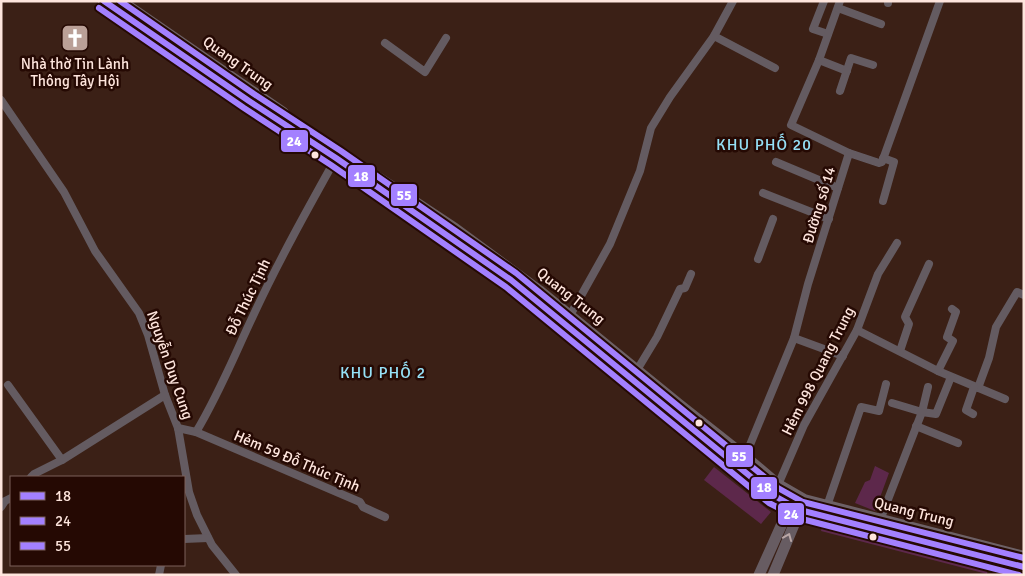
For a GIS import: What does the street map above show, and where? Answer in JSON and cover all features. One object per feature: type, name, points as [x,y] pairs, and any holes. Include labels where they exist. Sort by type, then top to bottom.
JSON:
[{"type":"main road","name":"Quang Trung","points":[[104,1],[122,4],[289,122],[336,158],[537,294]]},
{"type":"main road","name":"Quang Trung","points":[[289,122],[455,229],[568,319],[734,463],[774,495],[1008,558],[1024,556]]},
{"type":"main road","name":"Quang Trung","points":[[568,319],[637,370],[745,457],[797,502],[826,506],[880,520],[1008,558],[1024,567]]},
{"type":"street","points":[[568,319],[610,244],[640,171],[651,128],[670,97],[714,36],[733,1]]},
{"type":"street","points":[[824,1],[813,29],[828,34]]},
{"type":"street","points":[[883,201],[894,162],[883,158],[940,1]]},
{"type":"street","points":[[849,153],[791,125],[819,60],[839,5],[881,24]]},
{"type":"street","points":[[714,36],[774,68]]},
{"type":"street","points":[[385,43],[425,72],[446,38]]},
{"type":"street","points":[[840,91],[851,58],[873,65]]},
{"type":"street","points":[[819,60],[847,70]]},
{"type":"street","name":"Nguyễn Duy Cung","points":[[1,100],[64,192],[95,251],[139,313],[148,335],[165,395],[178,428],[189,492],[208,538],[215,550],[236,575]]},
{"type":"street","name":"Đường số 14","points":[[745,457],[794,338],[808,284],[849,153],[879,163],[882,162],[883,158]]},
{"type":"street","name":"Đỗ Thúc Tịnh","points":[[196,432],[214,402],[288,244],[336,158]]},
{"type":"street","points":[[776,162],[838,188]]},
{"type":"street","points":[[763,193],[829,219]]},
{"type":"street","points":[[758,259],[773,219]]},
{"type":"street","name":"Hẻm 998 Quang Trung","points":[[778,485],[804,426],[857,330],[878,274],[897,243]]},
{"type":"street","points":[[900,351],[909,324],[905,317],[929,264]]},
{"type":"street","points":[[637,370],[657,337],[680,289],[685,288],[691,274]]},
{"type":"street","points":[[973,414],[966,410],[989,358],[996,327],[1018,292],[1024,295]]},
{"type":"street","points":[[938,371],[952,341],[947,337],[956,312],[952,310]]},
{"type":"street","points":[[857,330],[938,371],[1004,399]]},
{"type":"street","points":[[794,338],[843,356]]},
{"type":"street","points":[[892,403],[936,414],[951,377]]},
{"type":"street","points":[[826,506],[861,407],[879,411],[886,384]]},
{"type":"street","points":[[8,385],[62,460]]},
{"type":"street","points":[[880,520],[922,412],[928,387]]},
{"type":"street","points":[[32,476],[62,460],[165,395]]},
{"type":"street","points":[[916,426],[958,443]]},
{"type":"street","points":[[178,428],[196,432]]},
{"type":"street","name":"Hẻm 59 Đỗ Thúc Tịnh","points":[[196,432],[360,502],[363,507],[385,516]]},
{"type":"street","points":[[1,507],[5,501],[10,498]]},
{"type":"street","points":[[759,575],[797,502]]},
{"type":"street","points":[[773,575],[797,502]]},
{"type":"street","points":[[185,539],[208,538]]},
{"type":"shaded area","points":[[875,466],[889,473],[875,511],[855,503],[865,482],[870,480]]},
{"type":"shaded area","points":[[714,467],[771,512],[761,524],[704,480]]},
{"type":"shaded area","points":[[824,521],[989,563],[987,574],[821,531]]},
{"type":"transit line","name":"18","points":[[104,1],[249,101],[336,158],[511,280],[773,495],[800,510],[1024,567]]},
{"type":"transit line","name":"55","points":[[120,1],[516,273],[778,488],[803,502],[1024,558]]},
{"type":"transit line","name":"24","points":[[99,8],[244,108],[331,165],[506,287],[769,503],[798,518],[1019,575]]},
{"type":"place","name":"Nhà thờ Tin Lành Thông Tây Hội","points":[[75,38]]},
{"type":"district","name":"KHU PHỐ 20","points":[[764,145]]},
{"type":"district","name":"KHU PHỐ 2","points":[[383,373]]}]
